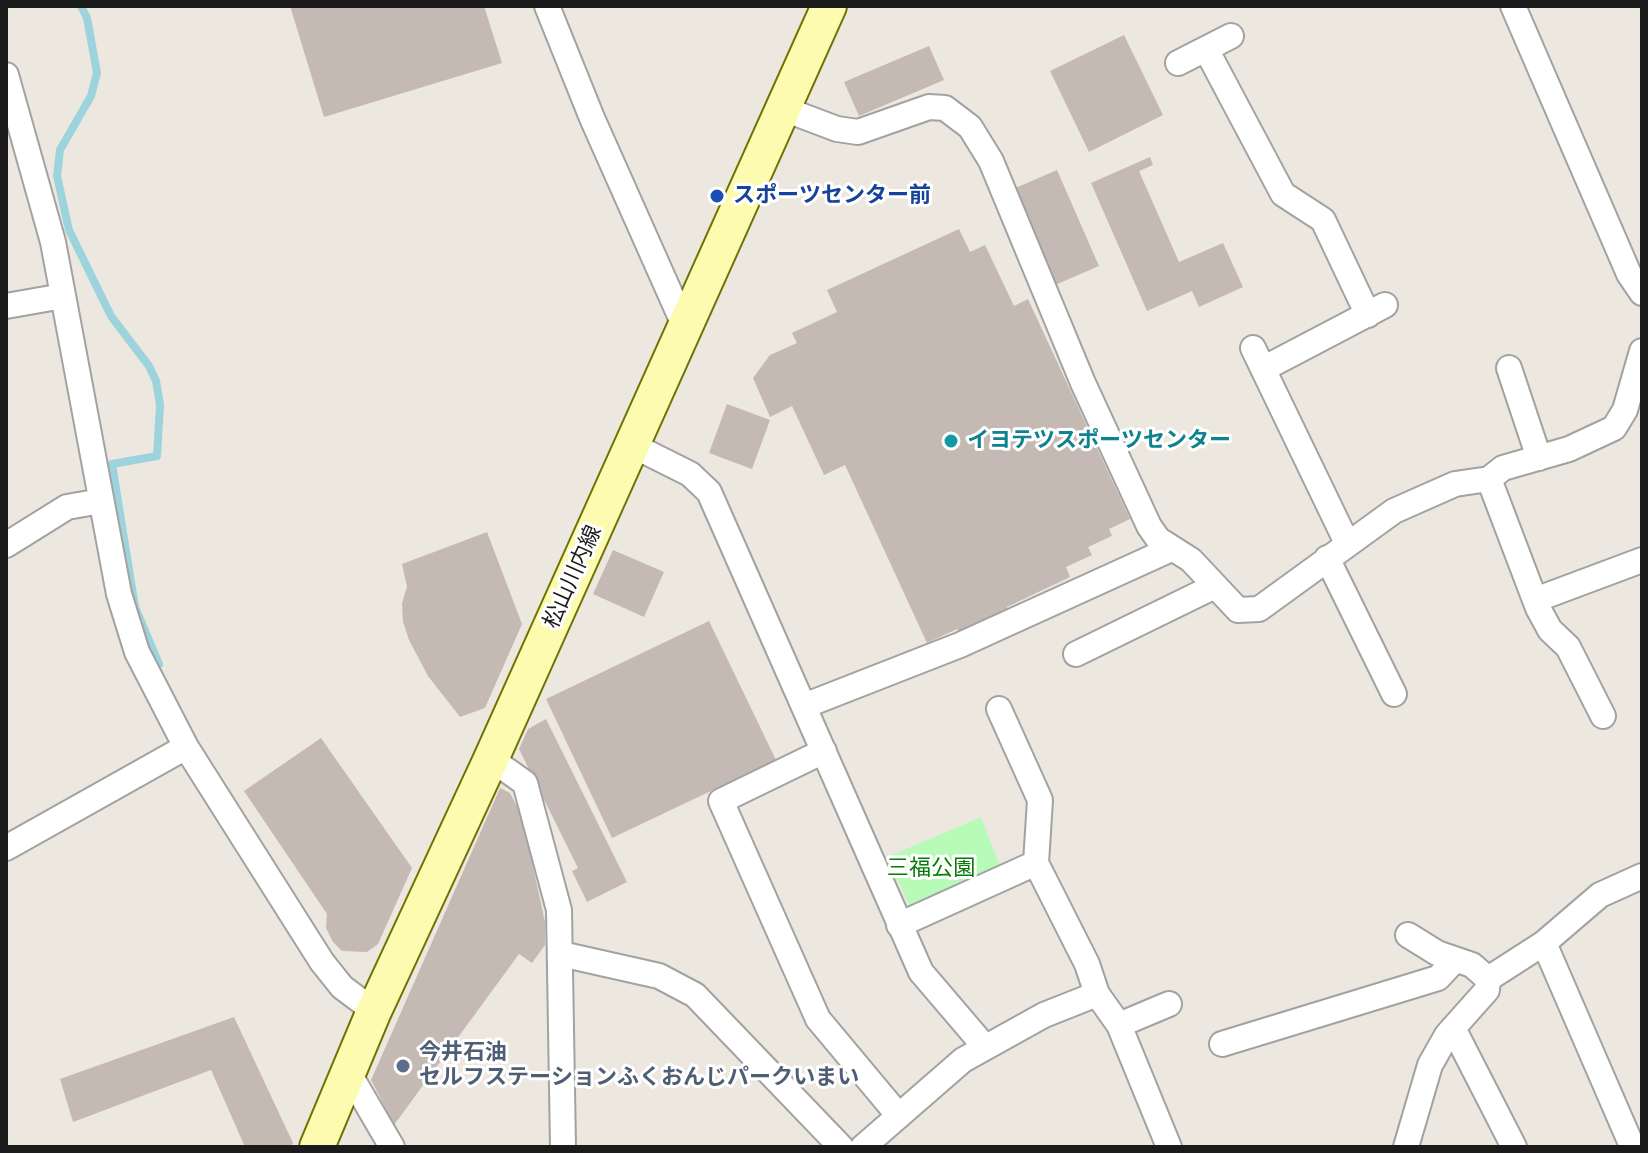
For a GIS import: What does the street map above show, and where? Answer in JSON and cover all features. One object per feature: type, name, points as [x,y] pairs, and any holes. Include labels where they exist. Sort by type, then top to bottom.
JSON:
[{"type":"main road","name":"松山川内線","points":[[317,1147],[350,1075],[374,1011],[491,759],[829,6]]},
{"type":"street","points":[[547,6],[592,118],[685,327]]},
{"type":"street","points":[[1513,6],[1629,274],[1642,293]]},
{"type":"street","points":[[1178,63],[1231,36]]},
{"type":"street","points":[[1206,49],[1283,194],[1323,220],[1377,310],[1258,359],[1347,543]]},
{"type":"street","points":[[6,75],[12,119],[53,242],[119,594],[137,652],[186,747],[322,962],[342,987],[374,1011]]},
{"type":"street","points":[[784,109],[837,129],[858,132],[929,107],[945,108],[970,127],[991,161],[1083,383],[1149,526],[1171,549],[1191,560],[1238,610],[1259,609],[1394,511],[1427,495],[1455,484],[1489,479],[1503,468],[1569,449],[1614,428],[1625,410],[1642,351]]},
{"type":"street","points":[[6,306],[63,296]]},
{"type":"street","points":[[1509,368],[1539,458]]},
{"type":"street","points":[[632,445],[690,474],[709,492],[921,972],[985,1047]]},
{"type":"street","points":[[1489,479],[1535,600],[1550,630],[1568,647],[1603,716]]},
{"type":"street","points":[[6,545],[67,507],[101,501]]},
{"type":"street","points":[[804,706],[960,645],[1171,549]]},
{"type":"street","points":[[1327,558],[1394,694]]},
{"type":"street","points":[[1535,600],[1642,560]]},
{"type":"street","points":[[1076,654],[1215,586]]},
{"type":"street","points":[[999,709],[1040,800],[1036,863],[1087,964],[1097,994],[1119,1025],[1169,1147]]},
{"type":"street","points":[[6,848],[186,747]]},
{"type":"street","points":[[824,751],[721,801],[818,1019],[899,1116]]},
{"type":"street","points":[[491,759],[525,783],[559,910],[563,1147]]},
{"type":"street","points":[[899,925],[1036,863]]},
{"type":"street","points":[[1488,979],[1544,943],[1600,895],[1642,876]]},
{"type":"street","points":[[1408,935],[1454,961],[1472,965],[1488,979]]},
{"type":"street","points":[[1544,943],[1634,1144]]},
{"type":"street","points":[[561,954],[659,976],[695,995],[841,1147]]},
{"type":"street","points":[[1222,1044],[1438,978],[1454,961]]},
{"type":"street","points":[[1406,1147],[1430,1065],[1453,1028],[1487,990],[1488,979]]},
{"type":"street","points":[[863,1147],[963,1060],[1044,1015],[1097,994]]},
{"type":"street","points":[[1119,1025],[1169,1004]]},
{"type":"street","points":[[1453,1028],[1514,1147]]},
{"type":"street","points":[[350,1075],[392,1147]]},
{"type":"green space","name":"三福公園","points":[[981,817],[1001,869],[911,909],[887,857]]},
{"type":"building","points":[[290,6],[484,6],[502,63],[324,117]]},
{"type":"building","points":[[1124,35],[1163,115],[1089,152],[1050,71]]},
{"type":"building","points":[[929,46],[944,80],[859,116],[844,82]]},
{"type":"building","points":[[1150,157],[1153,165],[1139,171],[1179,262],[1223,243],[1243,287],[1199,307],[1192,291],[1147,311],[1091,183]]},
{"type":"building","points":[[1057,170],[1099,266],[1055,285],[1013,189]]},
{"type":"building","name":"イヨテツスポーツセンター","points":[[959,229],[970,252],[985,245],[1014,306],[1028,299],[1130,519],[1109,529],[1112,536],[1088,547],[1092,555],[1066,567],[1070,577],[1007,607],[1010,615],[962,638],[957,629],[927,643],[845,465],[824,475],[792,406],[770,417],[753,378],[770,355],[797,343],[792,333],[837,312],[827,290]]},
{"type":"building","points":[[727,404],[770,420],[752,469],[709,453]]},
{"type":"building","points":[[487,532],[522,624],[485,708],[460,717],[428,676],[409,640],[403,622],[402,603],[407,587],[402,564]]},
{"type":"building","points":[[613,550],[664,572],[644,617],[593,594]]},
{"type":"building","points":[[709,621],[776,760],[612,838],[546,699]]},
{"type":"building","points":[[546,719],[627,882],[587,902],[572,871],[578,868],[519,749],[528,729]]},
{"type":"building","points":[[321,738],[412,868],[378,944],[367,952],[342,951],[333,942],[326,928],[327,914],[244,791]]},
{"type":"building","points":[[500,788],[510,793],[522,816],[545,922],[545,945],[532,963],[519,954],[394,1125],[371,1080]]},
{"type":"building","points":[[234,1017],[293,1143],[290,1147],[245,1147],[211,1070],[73,1122],[60,1079]]},
{"type":"waterway","points":[[81,6],[87,18],[97,73],[91,96],[60,150],[57,176],[69,230],[111,316],[149,366],[156,381],[160,405],[157,456],[112,464],[135,607],[159,664]]},
{"type":"place","name":"スポーツセンター前","points":[[717,196]]},
{"type":"place","name":"イヨテツスポーツセンター","points":[[951,441]]},
{"type":"place","name":"今井石油 セルフステーションふくおんじパークいまい","points":[[403,1066]]}]
